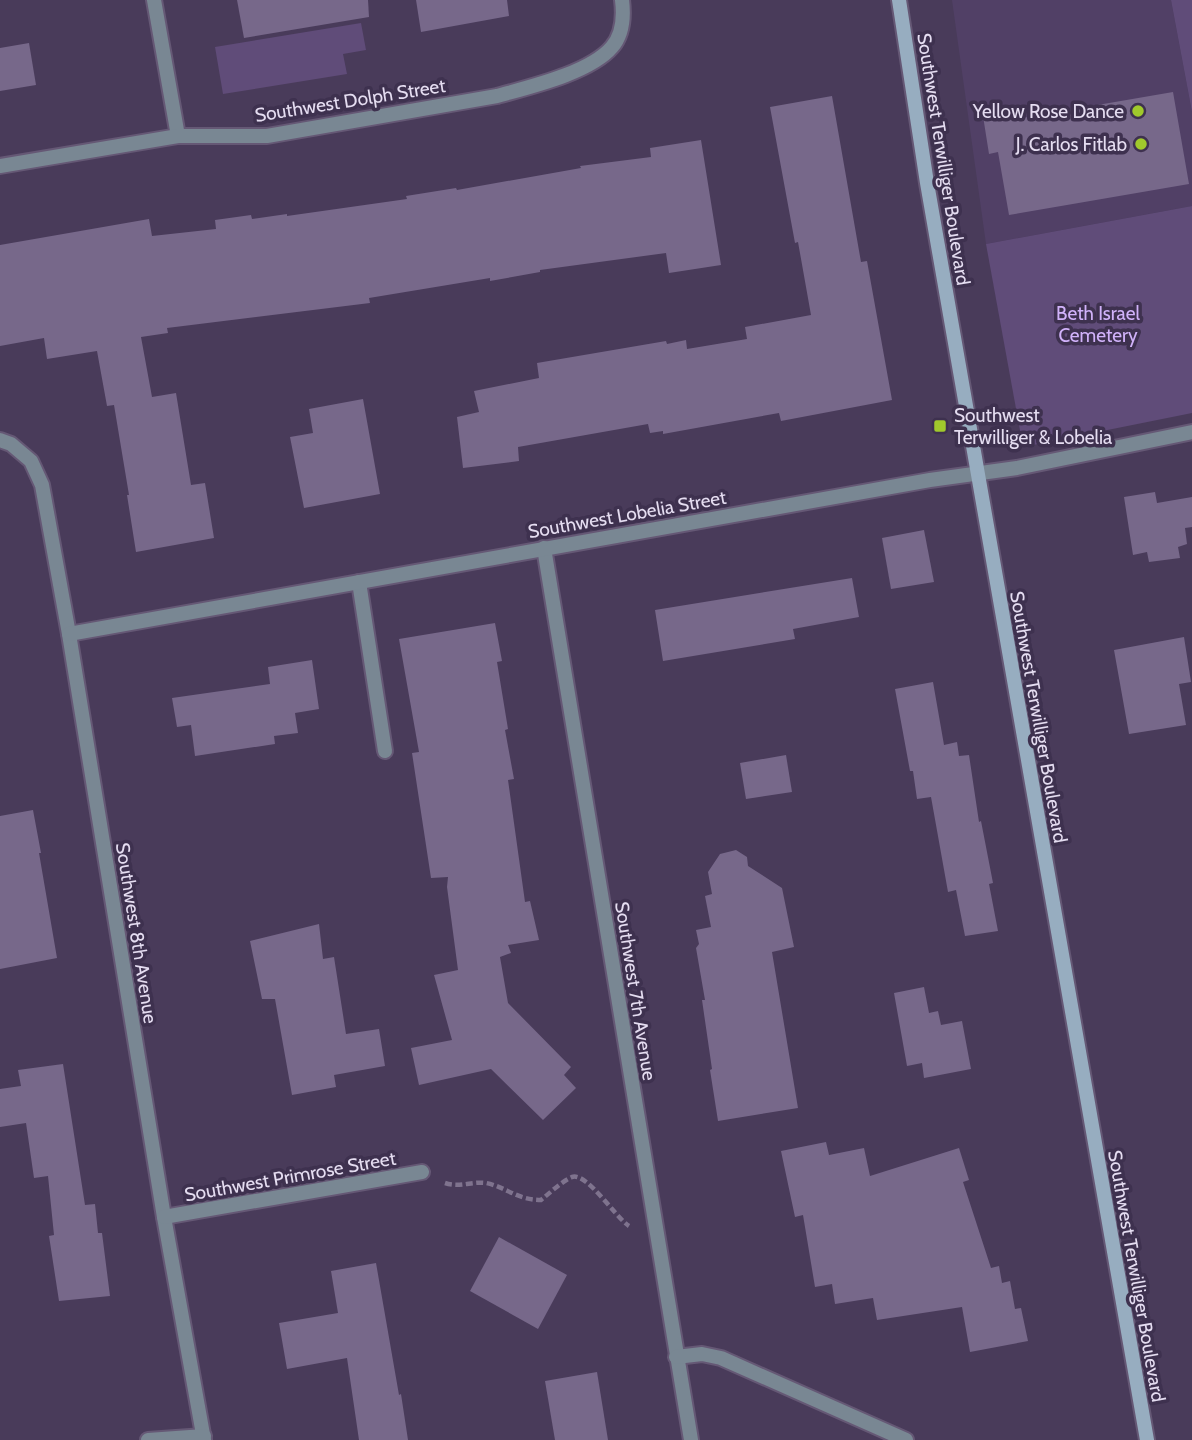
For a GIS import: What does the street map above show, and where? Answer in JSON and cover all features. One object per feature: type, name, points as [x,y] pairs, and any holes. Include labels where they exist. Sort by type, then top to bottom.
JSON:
[{"type":"main road","name":"Southwest Terwilliger Boulevard","points":[[900,0],[927,183],[1147,1440]]},
{"type":"street","points":[[154,0],[177,136]]},
{"type":"street","name":"Southwest Dolph Street","points":[[0,166],[177,136],[267,136],[496,96],[577,70],[598,60],[612,47],[619,35],[623,22],[622,0]]},
{"type":"street","name":"Southwest Lobelia Street","points":[[69,634],[918,482],[1017,468],[1192,432]]},
{"type":"street","name":"Southwest 8th Avenue","points":[[5,442],[31,461],[42,485],[69,634],[164,1217],[204,1438]]},
{"type":"street","name":"Southwest 7th Avenue","points":[[544,548],[691,1440]]},
{"type":"street","points":[[359,582],[386,751]]},
{"type":"street","name":"Southwest Primrose Street","points":[[164,1217],[422,1172]]},
{"type":"street","points":[[677,1357],[702,1354],[722,1358],[906,1440]]},
{"type":"street","points":[[148,1440],[204,1438]]},
{"type":"path","points":[[422,1172],[449,1185],[483,1183],[533,1200],[541,1200],[563,1183],[573,1177],[579,1177],[586,1181],[622,1222],[629,1226],[654,1222]]},
{"type":"shaded area","points":[[952,0],[1171,0],[1192,112],[1192,206],[986,244]]},
{"type":"green space","points":[[1171,0],[1192,0],[1192,112]]},
{"type":"green space","points":[[361,23],[366,50],[343,54],[347,74],[223,94],[215,47]]},
{"type":"green space","name":"Beth Israel Cemetery","points":[[1192,206],[1192,413],[1023,447],[986,244]]},
{"type":"building","points":[[237,0],[368,0],[369,17],[244,38]]},
{"type":"building","points":[[416,0],[507,0],[509,16],[421,32]]},
{"type":"building","points":[[29,43],[36,85],[0,91],[0,48]]},
{"type":"building","points":[[1173,92],[1189,184],[1009,215],[998,152],[989,154],[983,116],[1021,110],[1022,118]]},
{"type":"building","points":[[832,96],[861,262],[867,261],[892,400],[781,421],[779,413],[663,434],[663,431],[650,433],[648,424],[518,447],[519,461],[463,468],[457,417],[479,412],[474,391],[539,378],[537,363],[666,341],[667,344],[686,340],[687,349],[747,339],[745,327],[811,315],[770,107]]},
{"type":"building","points":[[701,140],[721,265],[669,273],[666,253],[369,298],[370,303],[167,328],[168,333],[141,337],[152,397],[176,393],[191,485],[205,483],[214,538],[136,552],[114,405],[107,406],[97,351],[47,359],[44,338],[0,346],[0,245],[149,219],[152,236],[216,229],[215,220],[251,215],[252,219],[287,216],[407,199],[406,196],[456,188],[457,190],[581,168],[580,166],[651,157],[650,148]]},
{"type":"building","points":[[363,399],[380,494],[304,508],[290,437],[313,433],[309,409]]},
{"type":"building","points":[[1155,492],[1157,503],[1192,497],[1192,527],[1185,528],[1187,544],[1178,547],[1180,558],[1149,562],[1147,552],[1133,555],[1124,497]]},
{"type":"building","points":[[924,530],[934,582],[891,589],[882,538]]},
{"type":"building","points":[[852,578],[859,617],[793,629],[795,639],[663,661],[655,610]]},
{"type":"building","points":[[495,623],[502,661],[497,662],[508,729],[505,730],[514,779],[508,780],[525,902],[530,901],[539,940],[508,945],[511,953],[500,957],[508,1003],[571,1067],[564,1075],[576,1088],[543,1120],[491,1069],[419,1085],[411,1048],[452,1040],[434,975],[458,970],[448,877],[431,878],[412,753],[419,752],[399,639]]},
{"type":"building","points":[[1184,637],[1191,682],[1179,684],[1186,725],[1129,734],[1114,650]]},
{"type":"building","points":[[312,660],[319,709],[295,713],[298,733],[274,736],[275,744],[195,756],[191,725],[177,727],[172,698],[270,684],[268,667]]},
{"type":"building","points":[[933,682],[944,745],[957,742],[959,756],[969,755],[979,822],[981,821],[993,883],[989,884],[998,931],[965,936],[956,890],[948,892],[931,797],[917,799],[895,689]]},
{"type":"building","points":[[786,755],[792,792],[746,799],[740,763]]},
{"type":"building","points":[[33,810],[57,958],[0,969],[0,816]]},
{"type":"building","points":[[736,850],[747,857],[748,866],[782,888],[794,947],[772,952],[798,1108],[718,1121],[710,1070],[696,930],[711,927],[705,896],[712,894],[708,872],[720,854]]},
{"type":"building","points":[[319,924],[323,959],[334,957],[346,1034],[379,1029],[385,1066],[334,1075],[336,1087],[292,1095],[275,999],[262,999],[250,941]]},
{"type":"building","points":[[924,987],[929,1013],[938,1011],[941,1025],[962,1021],[971,1069],[924,1078],[922,1063],[907,1066],[894,993]]},
{"type":"building","points":[[63,1064],[85,1205],[95,1204],[98,1233],[102,1233],[110,1296],[59,1301],[49,1236],[54,1235],[48,1176],[34,1178],[26,1123],[0,1127],[0,1089],[21,1086],[18,1070]]},
{"type":"building","points":[[826,1142],[829,1155],[864,1148],[870,1176],[959,1148],[969,1180],[963,1182],[991,1268],[999,1266],[1002,1283],[1010,1281],[1015,1309],[1021,1308],[1028,1341],[970,1352],[962,1307],[877,1320],[873,1298],[835,1304],[832,1284],[815,1287],[803,1215],[795,1217],[781,1151]]},
{"type":"building","points":[[499,1237],[567,1275],[538,1329],[470,1291]]},
{"type":"building","points":[[376,1263],[408,1440],[359,1440],[347,1358],[287,1369],[279,1323],[338,1313],[331,1271]]},
{"type":"building","points":[[597,1372],[608,1440],[555,1440],[545,1381]]},
{"type":"place","name":"Yellow Rose Dance","points":[[1138,111]]},
{"type":"place","name":"J. Carlos Fitlab","points":[[1141,144]]},
{"type":"place","name":"Southwest Terwilliger & Lobelia","points":[[940,426]]}]
